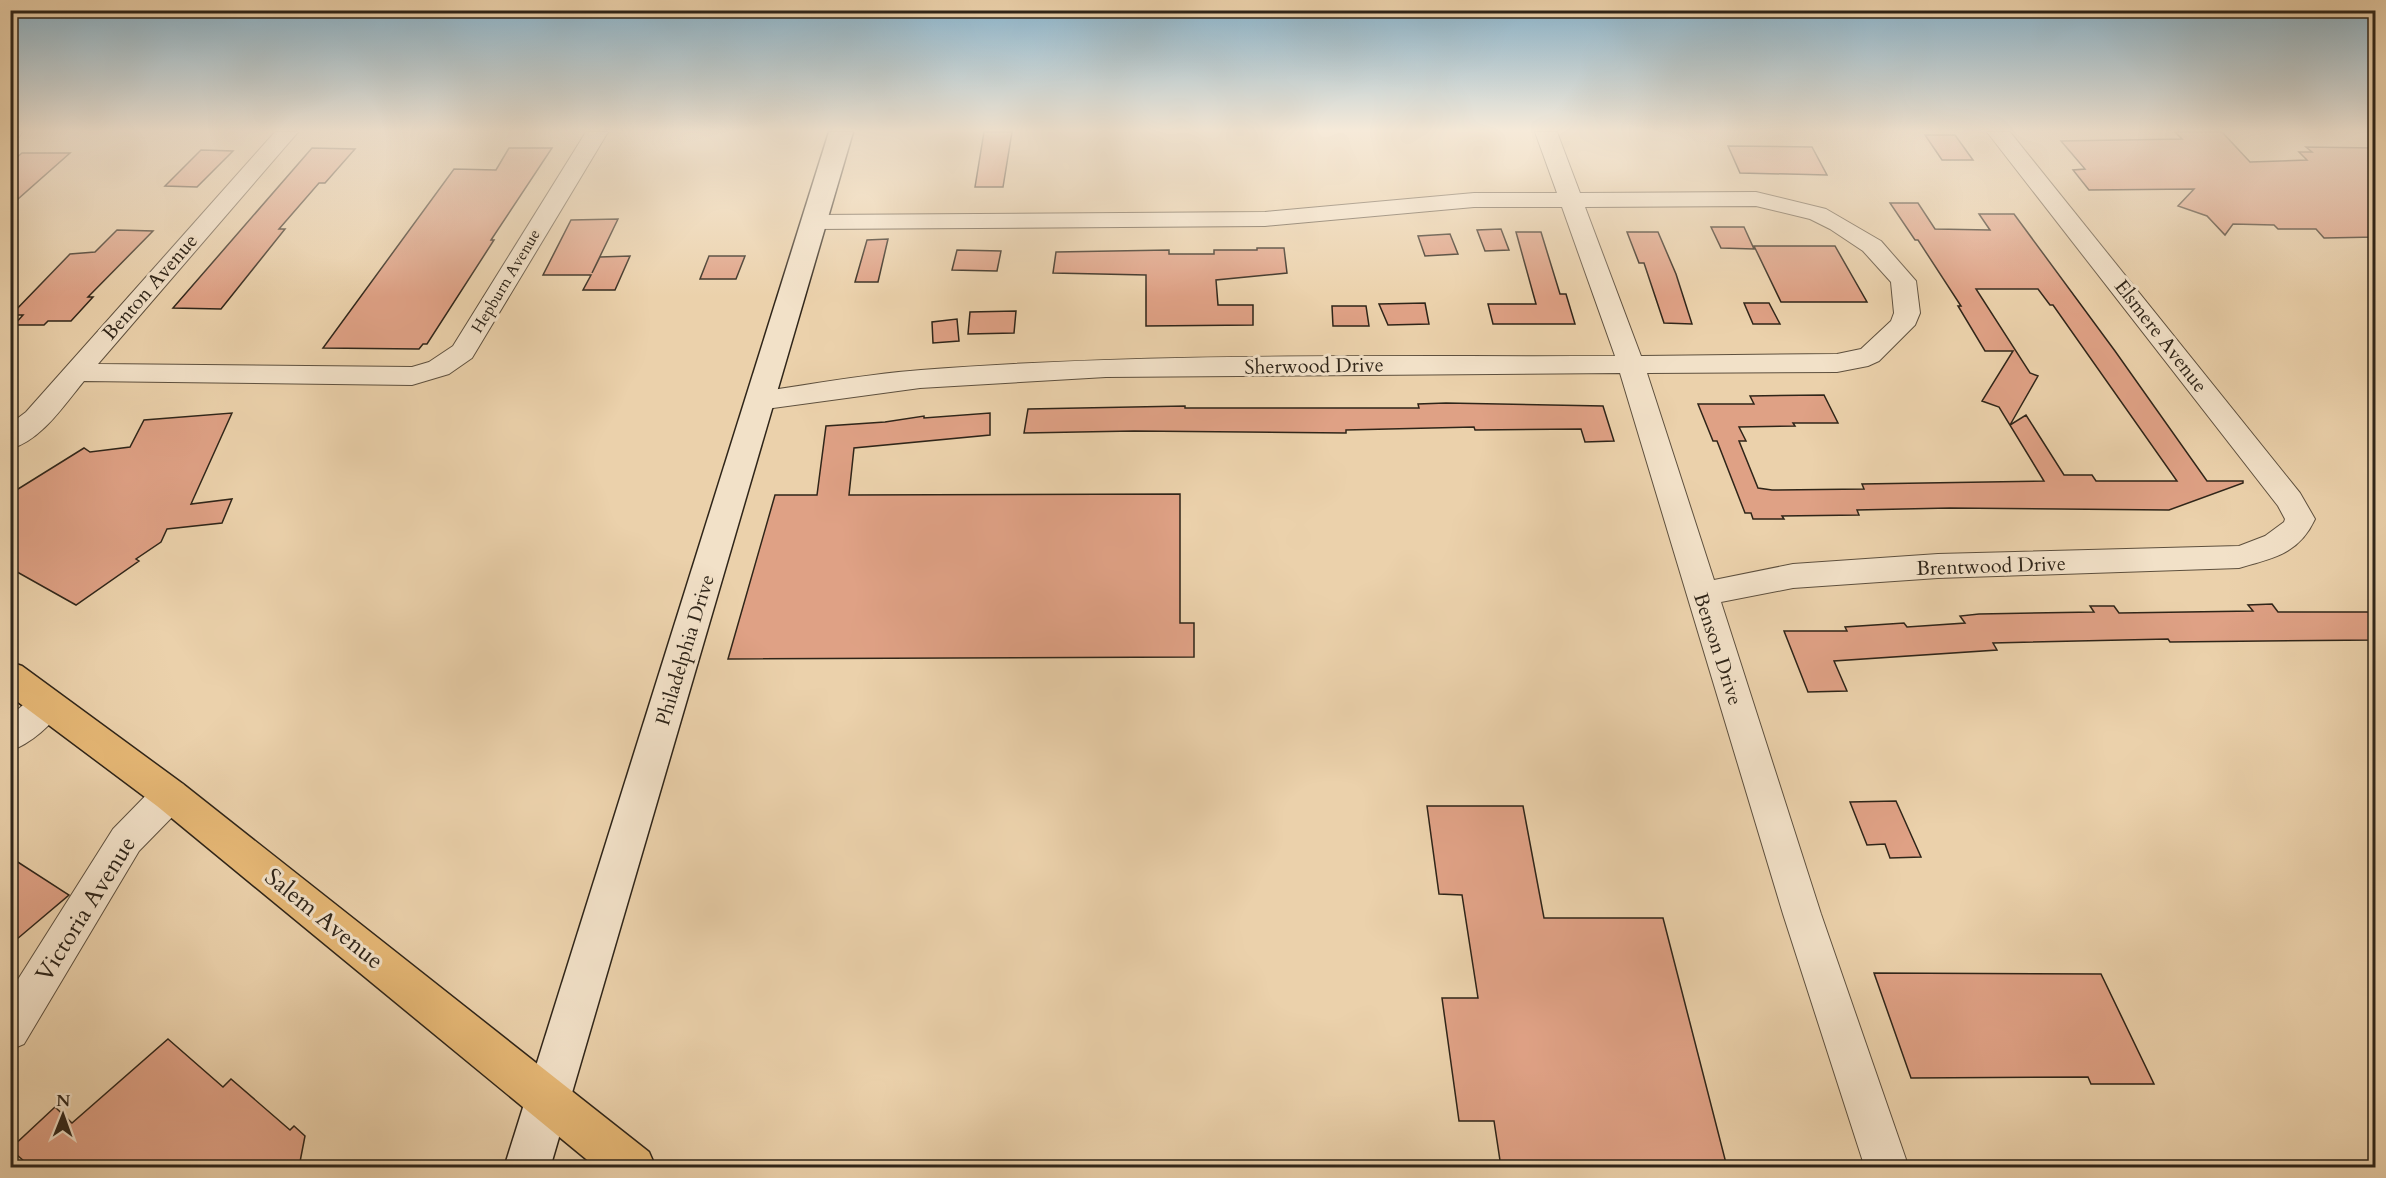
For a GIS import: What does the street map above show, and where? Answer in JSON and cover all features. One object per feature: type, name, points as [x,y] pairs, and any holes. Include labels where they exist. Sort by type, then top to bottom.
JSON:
[{"type":"main road","name":"Philadelphia Drive","points":[[527,1167],[825,187]]},
{"type":"main road","name":"Salem Avenue","points":[[10,676],[170,795],[633,1167]]},
{"type":"street","name":"Benton Avenue","points":[[10,439],[36,419],[239,187]]},
{"type":"street","name":"Hepburn Avenue","points":[[76,372],[412,376],[431,374],[448,365],[462,352],[563,187]]},
{"type":"street","name":"Benson Drive","points":[[1567,187],[1631,364],[1802,914],[1887,1167]]},
{"type":"street","name":"Elsmere Avenue","points":[[2042,187],[2290,500],[2300,519],[2296,531],[2281,542]]},
{"type":"street","name":"Sherwood Drive","points":[[759,401],[864,385],[1027,371],[1106,368],[1837,363],[1870,356],[1902,325],[1907,313],[1903,281],[1892,266],[1872,246],[1854,233],[1818,214],[1741,198],[1571,199]]},
{"type":"street","points":[[814,222],[1265,219],[1474,200],[1571,199]]},
{"type":"street","name":"Brentwood Drive","points":[[1701,594],[1793,576],[1927,567],[2239,557],[2281,542]]},
{"type":"street","points":[[10,737],[47,705]]},
{"type":"street","name":"Victoria Avenue","points":[[10,1030],[126,840],[170,795]]},
{"type":"building","points":[[10,187],[32,187],[10,206]]},
{"type":"building","points":[[278,187],[316,187],[279,229],[285,229],[221,309],[173,308]]},
{"type":"building","points":[[441,187],[526,187],[427,344],[423,344],[419,349],[323,348]]},
{"type":"building","points":[[2087,187],[2376,187],[2376,237],[2324,238],[2316,229],[2278,229],[2274,225],[2233,224],[2225,235],[2207,216],[2178,206],[2194,189],[2089,190]]},
{"type":"building","points":[[1890,203],[1918,203],[1935,229],[1990,230],[1979,214],[2014,214],[2207,481],[2243,481],[2243,483],[2169,510],[1950,508],[1857,510],[1859,515],[1782,516],[1784,519],[1753,519],[1751,513],[1745,513],[1717,441],[1713,441],[1698,404],[1754,404],[1750,396],[1824,395],[1838,423],[1793,423],[1795,426],[1739,427],[1746,441],[1739,441],[1758,488],[1772,490],[1864,489],[1862,484],[2044,481],[1999,407],[1982,401],[2013,351],[1985,351],[1958,306],[1961,306],[1918,240],[1915,240]],"holes":[[[1976,289],[2038,289],[2050,305],[2053,305],[2177,481],[2096,481],[2092,475],[2064,475],[2026,415],[2010,425],[2038,376],[2030,373]]]},
{"type":"building","points":[[618,219],[592,273],[600,257],[630,256],[615,290],[583,290],[591,275],[543,275],[571,220]]},
{"type":"building","points":[[1711,227],[1744,227],[1754,249],[1721,248]]},
{"type":"building","points":[[1501,229],[1509,250],[1485,251],[1477,230]]},
{"type":"building","points":[[117,230],[153,231],[88,297],[93,297],[71,321],[48,321],[44,325],[14,325],[23,315],[11,315],[70,254],[95,252]]},
{"type":"building","points":[[1516,232],[1541,232],[1560,294],[1566,294],[1575,324],[1493,324],[1488,304],[1536,304]]},
{"type":"building","points":[[1627,232],[1658,232],[1676,274],[1692,324],[1664,323],[1644,263],[1639,263]]},
{"type":"building","points":[[1450,234],[1458,254],[1425,256],[1418,236]]},
{"type":"building","points":[[888,239],[878,282],[855,282],[867,240]]},
{"type":"building","points":[[1754,246],[1835,246],[1867,302],[1781,302]]},
{"type":"building","points":[[1257,248],[1284,248],[1287,273],[1216,280],[1218,305],[1253,305],[1253,325],[1146,326],[1146,275],[1053,273],[1056,252],[1169,250],[1169,254],[1214,254],[1214,250],[1257,250]]},
{"type":"building","points":[[957,250],[1001,251],[997,271],[952,270]]},
{"type":"building","points":[[709,256],[745,256],[736,279],[700,279]]},
{"type":"building","points":[[1425,303],[1429,324],[1388,325],[1379,304]]},
{"type":"building","points":[[1744,303],[1769,303],[1780,324],[1753,324]]},
{"type":"building","points":[[1332,306],[1366,306],[1369,326],[1333,326]]},
{"type":"building","points":[[1016,311],[1014,333],[968,334],[970,312]]},
{"type":"building","points":[[957,319],[959,341],[933,343],[932,322]]},
{"type":"building","points":[[1418,404],[1603,406],[1614,441],[1585,442],[1581,429],[1475,430],[1474,427],[1346,430],[1346,433],[1134,431],[1024,433],[1028,409],[1185,406],[1185,408],[1419,408]]},
{"type":"building","points":[[232,413],[191,504],[232,499],[222,523],[167,529],[161,542],[136,559],[139,561],[76,605],[10,568],[10,494],[84,448],[90,452],[130,447],[144,420]]},
{"type":"building","points":[[990,413],[990,435],[854,448],[849,495],[1180,494],[1180,623],[1194,623],[1194,657],[728,659],[775,495],[817,495],[826,426],[885,422],[924,416],[924,418]]},
{"type":"building","points":[[2272,604],[2278,612],[2368,612],[2376,622],[2376,640],[2170,642],[2168,639],[1993,643],[1997,650],[1834,661],[1847,691],[1808,692],[1784,631],[1847,631],[1845,627],[1904,623],[1907,627],[1965,623],[1960,616],[1979,614],[2094,612],[2090,606],[2114,606],[2119,613],[2253,611],[2248,605]]},
{"type":"building","points":[[1896,801],[1921,857],[1890,858],[1885,844],[1867,845],[1850,802]]},
{"type":"building","points":[[1427,806],[1523,806],[1544,918],[1663,918],[1727,1167],[1501,1167],[1494,1121],[1459,1121],[1442,998],[1478,998],[1462,895],[1439,894]]},
{"type":"building","points":[[10,857],[69,895],[10,945]]},
{"type":"building","points":[[1874,973],[2101,974],[2154,1084],[2091,1084],[2088,1077],[1911,1078]]},
{"type":"building","points":[[168,1039],[223,1087],[231,1079],[290,1130],[294,1126],[305,1136],[299,1167],[31,1167],[10,1149],[55,1107],[72,1123]]}]
